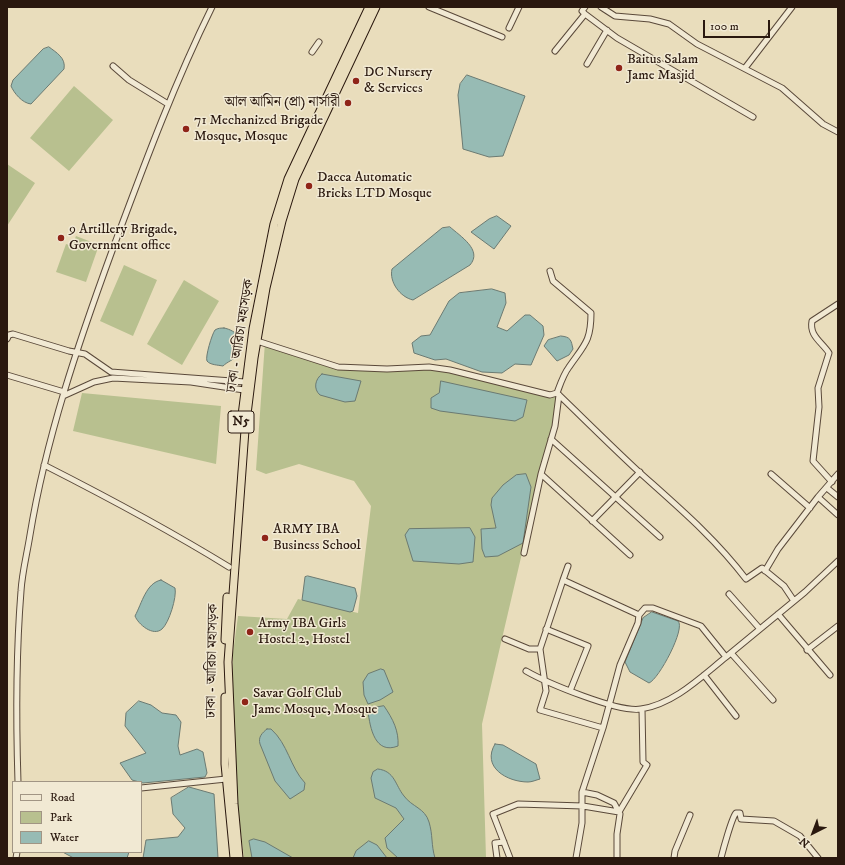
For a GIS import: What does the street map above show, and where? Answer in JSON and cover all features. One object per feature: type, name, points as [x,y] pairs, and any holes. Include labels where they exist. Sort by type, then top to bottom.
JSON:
[{"type":"highway","name":"ঢাকা - আরিচা মহাসড়ক","points":[[238,857],[230,779],[225,764],[225,628],[244,390],[253,329],[274,224],[288,179],[369,7]]},
{"type":"highway","name":"N5","points":[[230,779],[228,662],[245,430],[266,288],[282,221],[296,179],[376,7]]},
{"type":"street","points":[[18,781],[16,724],[21,590],[44,465],[77,351],[109,260],[184,64],[212,7]]},
{"type":"street","points":[[429,7],[502,37]]},
{"type":"street","points":[[509,28],[519,7]]},
{"type":"street","points":[[585,7],[582,11],[607,30],[753,117]]},
{"type":"street","points":[[601,7],[608,9],[615,16],[661,21],[669,24],[697,44],[782,88],[822,124],[838,132]]},
{"type":"street","points":[[745,68],[792,7]]},
{"type":"street","points":[[555,51],[585,14]]},
{"type":"street","points":[[587,64],[607,30]]},
{"type":"street","points":[[312,52],[319,42]]},
{"type":"street","points":[[112,66],[129,80],[168,104]]},
{"type":"street","points":[[524,553],[541,474],[555,426],[558,394],[568,368],[584,348],[591,330],[591,313],[553,281],[550,271]]},
{"type":"street","points":[[832,482],[813,461],[820,407],[818,388],[829,353],[816,339],[811,328],[812,321],[838,304]]},
{"type":"street","points":[[7,338],[9,334],[13,334],[69,351],[77,351],[85,354],[112,372],[245,382]]},
{"type":"street","points":[[257,341],[338,367],[387,369],[429,367],[450,370],[550,395],[558,394]]},
{"type":"street","points":[[7,375],[64,394],[94,382],[113,378],[191,382],[244,390]]},
{"type":"street","points":[[558,394],[707,533],[728,555],[746,579],[762,568],[784,586],[794,601]]},
{"type":"street","points":[[551,439],[660,537]]},
{"type":"street","points":[[44,465],[181,537],[230,567]]},
{"type":"street","points":[[592,521],[640,472]]},
{"type":"street","points":[[541,474],[630,555]]},
{"type":"street","points":[[771,474],[810,508]]},
{"type":"street","points":[[765,571],[778,549],[818,497],[838,474]]},
{"type":"street","points":[[827,488],[838,497]]},
{"type":"street","points":[[818,497],[838,515]]},
{"type":"street","points":[[526,671],[545,682],[610,705],[642,709],[662,702],[684,691],[704,675],[794,601],[838,561]]},
{"type":"street","points":[[568,566],[540,649],[546,691],[540,710],[603,728]]},
{"type":"street","points":[[563,580],[639,615]]},
{"type":"street","points":[[729,594],[760,629]]},
{"type":"street","points":[[576,858],[582,824],[582,792],[610,705],[620,666],[638,623],[639,615],[644,608],[653,608],[701,626],[773,700]]},
{"type":"street","points":[[778,614],[807,650],[830,675]]},
{"type":"street","points":[[807,650],[838,626]]},
{"type":"street","points":[[546,629],[588,646],[570,690]]},
{"type":"street","points":[[505,639],[529,649],[540,649]]},
{"type":"street","points":[[704,675],[736,716]]},
{"type":"street","points":[[617,858],[619,812],[647,765],[643,762],[642,709]]},
{"type":"street","points":[[142,788],[230,779]]},
{"type":"street","points":[[582,792],[597,795],[614,803],[619,812]]},
{"type":"street","points":[[509,857],[493,814],[518,804],[583,806],[619,812]]},
{"type":"street","points":[[721,858],[731,828],[733,816],[736,813],[740,813],[741,819],[774,821],[800,836],[818,858]]},
{"type":"street","points":[[674,858],[675,851],[690,815]]},
{"type":"street","points":[[497,858],[495,843],[504,842]]},
{"type":"green space","points":[[74,86],[113,120],[69,171],[30,138]]},
{"type":"green space","points":[[7,164],[35,183],[7,226]]},
{"type":"green space","points":[[76,236],[99,245],[86,282],[56,272],[66,244],[72,246]]},
{"type":"green space","points":[[124,265],[157,280],[133,336],[100,321]]},
{"type":"green space","points":[[184,280],[219,301],[182,365],[147,344]]},
{"type":"green space","points":[[265,342],[338,367],[441,369],[559,395],[482,724],[486,858],[244,858],[231,751],[233,653],[238,616],[287,619],[298,599],[358,613],[371,506],[354,481],[299,464],[266,474],[256,470]]},
{"type":"green space","points":[[82,393],[221,406],[216,464],[73,431]]},
{"type":"water","points":[[49,47],[62,59],[64,62],[64,69],[31,104],[28,103],[22,100],[14,92],[11,86],[13,80],[43,49]]},
{"type":"water","points":[[467,75],[525,96],[503,156],[489,157],[463,149],[458,95],[460,84]]},
{"type":"water","points":[[497,216],[511,226],[494,249],[471,232],[489,219]]},
{"type":"water","points":[[450,227],[469,244],[472,249],[474,254],[470,265],[413,300],[404,296],[394,284],[392,279],[392,269],[442,228]]},
{"type":"water","points":[[492,289],[505,293],[506,303],[497,327],[507,331],[525,315],[530,315],[543,326],[544,335],[531,365],[515,364],[502,373],[482,372],[446,359],[435,360],[414,353],[412,343],[421,336],[430,335],[449,301],[459,293]]},
{"type":"water","points":[[218,328],[233,331],[240,337],[242,341],[241,350],[237,356],[223,366],[214,365],[207,361],[209,346],[215,330]]},
{"type":"water","points":[[561,336],[567,337],[570,340],[573,349],[569,355],[557,361],[544,346],[548,340]]},
{"type":"water","points":[[322,374],[361,381],[355,401],[345,402],[320,395],[316,390],[316,381]]},
{"type":"water","points":[[441,381],[527,400],[523,417],[515,421],[440,411],[431,408],[431,398],[439,393]]},
{"type":"water","points":[[526,474],[531,487],[523,543],[498,556],[485,557],[482,549],[481,529],[496,528],[491,505],[492,498],[503,485],[516,475]]},
{"type":"water","points":[[470,528],[475,537],[473,562],[459,564],[413,561],[405,535],[409,529]]},
{"type":"water","points":[[308,576],[355,588],[357,596],[353,611],[350,612],[302,600],[305,577]]},
{"type":"water","points":[[161,580],[175,588],[174,603],[165,626],[158,631],[150,631],[139,623],[135,616],[148,589],[156,582]]},
{"type":"water","points":[[652,612],[678,621],[679,626],[675,643],[665,663],[659,673],[649,683],[630,672],[625,662],[643,618]]},
{"type":"water","points":[[381,669],[384,670],[393,692],[380,700],[368,704],[364,695],[363,682],[368,674]]},
{"type":"water","points":[[139,701],[151,705],[162,713],[176,715],[181,722],[178,746],[180,755],[197,749],[203,752],[207,773],[205,777],[143,783],[142,781],[132,780],[120,763],[146,753],[125,726],[126,713]]},
{"type":"water","points":[[384,706],[395,725],[398,735],[398,746],[390,748],[384,747],[375,738],[370,725],[368,711],[372,708]]},
{"type":"water","points":[[267,729],[271,729],[277,735],[300,777],[305,783],[304,790],[290,799],[275,781],[260,744],[261,735]]},
{"type":"water","points":[[495,744],[503,745],[536,764],[540,779],[530,782],[520,781],[498,772],[491,760]]},
{"type":"water","points":[[378,769],[384,770],[388,773],[394,779],[407,800],[427,817],[435,858],[398,858],[387,848],[385,838],[404,819],[396,808],[375,798],[371,778],[373,772]]},
{"type":"water","points":[[189,787],[214,794],[218,858],[143,858],[146,840],[178,837],[185,828],[173,814],[171,798]]},
{"type":"water","points":[[254,839],[265,842],[293,858],[252,858],[249,841]]},
{"type":"water","points":[[369,841],[377,845],[387,858],[353,858],[356,851]]},
{"type":"water","points":[[65,853],[129,853],[127,858],[74,858]]},
{"type":"place","name":"Baitus Salam Jame Masjid","points":[[619,68]]},
{"type":"place","name":"DC Nursery & Services","points":[[356,81]]},
{"type":"place","name":"আল আমিন (প্রা) নার্সারী","points":[[348,103]]},
{"type":"place","name":"71 Mechanized Brigade Mosque, Mosque","points":[[186,129]]},
{"type":"place","name":"Dacca Automatic Bricks LTD Mosque","points":[[309,186]]},
{"type":"place","name":"9 Artillery Brigade, Government office","points":[[61,238]]},
{"type":"place","name":"ARMY IBA Business School","points":[[265,538]]},
{"type":"place","name":"Army IBA Girls Hostel 2, Hostel","points":[[250,632]]},
{"type":"place","name":"Savar Golf Club Jame Mosque, Mosque","points":[[245,702]]}]
